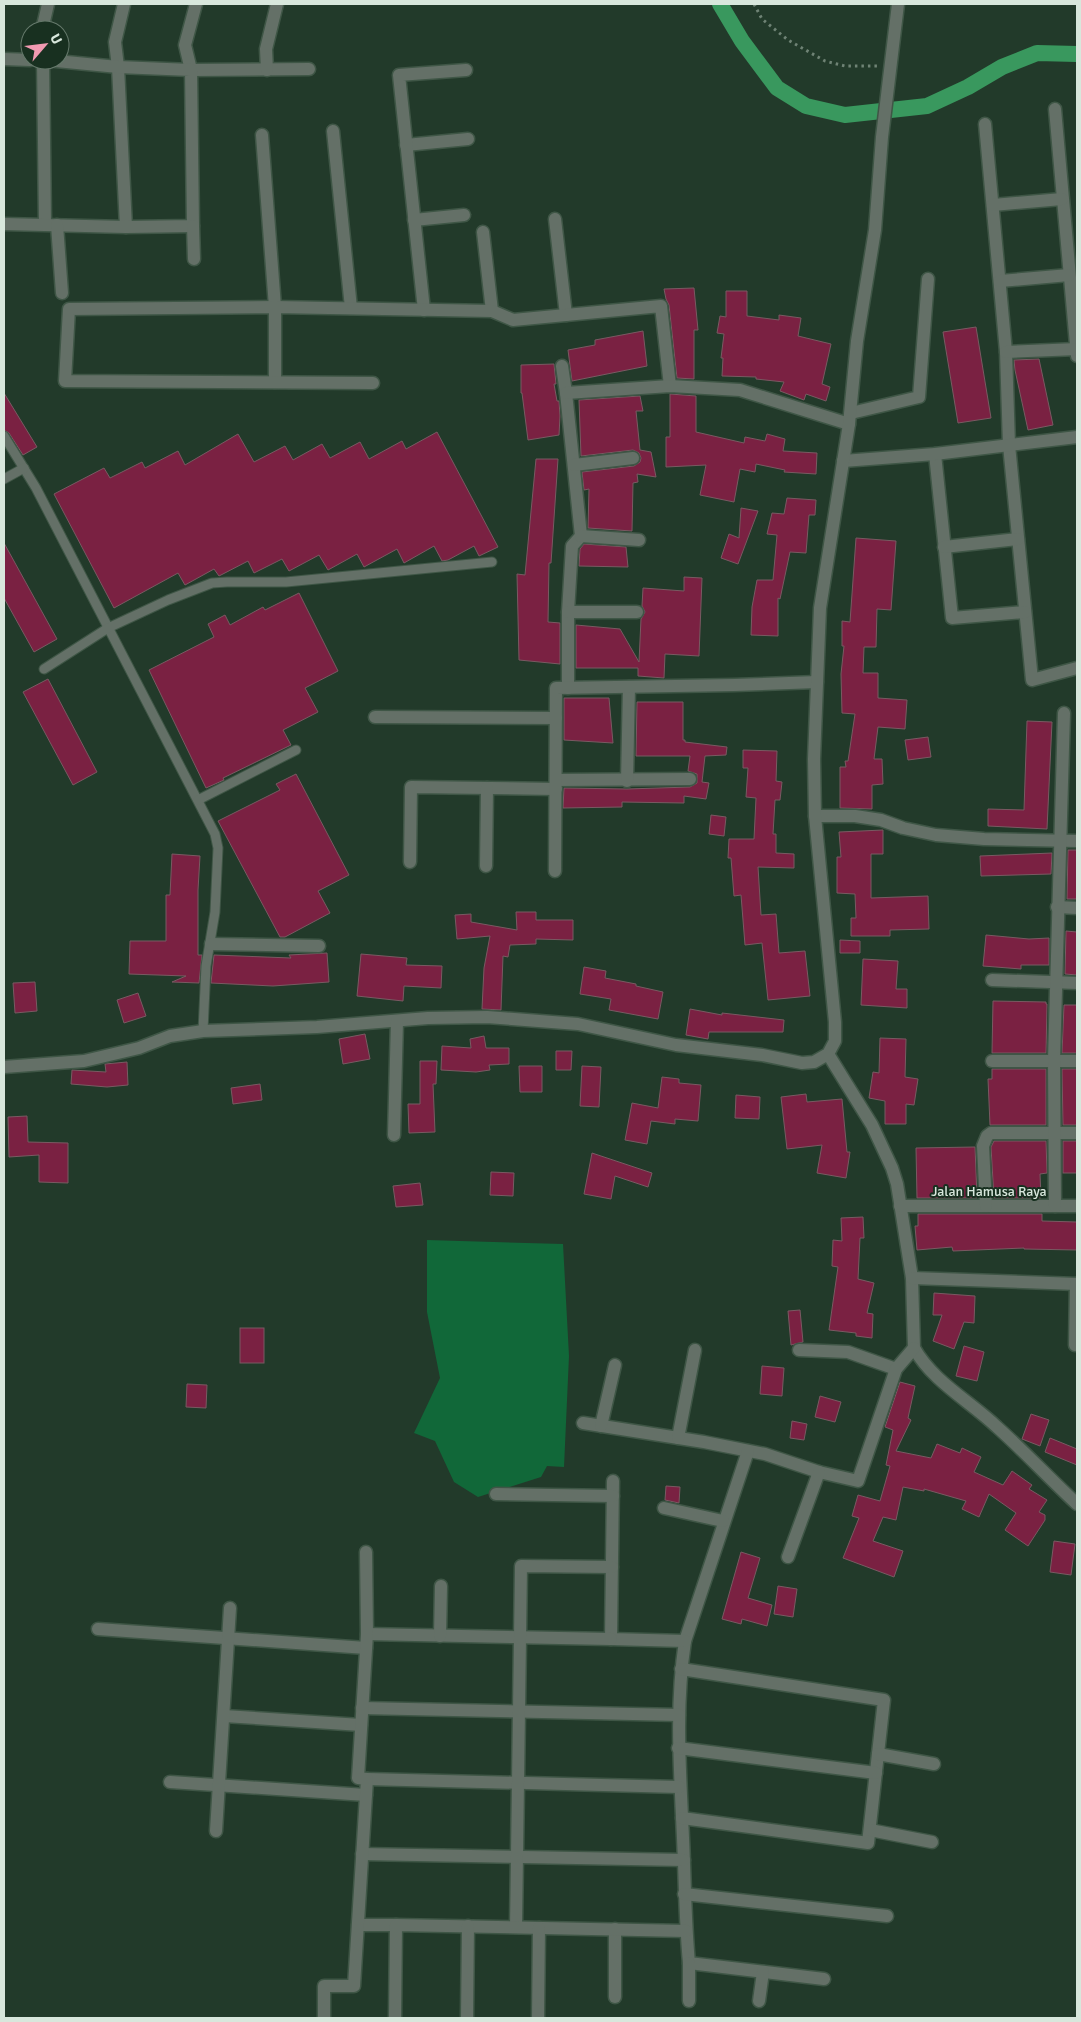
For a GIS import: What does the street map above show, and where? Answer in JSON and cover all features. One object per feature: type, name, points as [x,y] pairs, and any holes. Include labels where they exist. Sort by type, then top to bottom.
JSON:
[{"type":"street","points":[[44,20],[48,4]]},
{"type":"street","points":[[124,4],[115,42],[126,227]]},
{"type":"street","points":[[194,259],[190,70],[186,45],[196,4]]},
{"type":"street","points":[[268,70],[266,49],[277,4]]},
{"type":"street","points":[[4,1067],[84,1060],[139,1048],[170,1036],[203,1031],[317,1028],[428,1018],[511,1018],[578,1024],[676,1045],[762,1055],[802,1063],[814,1062],[828,1054],[835,1041],[835,1022],[815,816],[814,759],[820,608],[850,418],[857,342],[875,230],[886,95],[898,4]]},
{"type":"street","points":[[4,60],[20,60]]},
{"type":"street","points":[[70,63],[118,68],[190,70],[308,69]]},
{"type":"street","points":[[44,70],[51,225],[62,293]]},
{"type":"street","points":[[424,310],[399,75],[466,70]]},
{"type":"street","points":[[1055,109],[1077,356]]},
{"type":"street","points":[[986,124],[1006,352],[1009,445],[1032,680],[1077,668]]},
{"type":"street","points":[[333,131],[351,308]]},
{"type":"street","points":[[262,135],[275,306],[275,382]]},
{"type":"street","points":[[406,145],[468,139]]},
{"type":"street","points":[[993,205],[1062,199]]},
{"type":"street","points":[[414,220],[464,215]]},
{"type":"street","points":[[555,219],[566,315]]},
{"type":"street","points":[[4,224],[126,227],[193,226]]},
{"type":"street","points":[[482,232],[492,311]]},
{"type":"street","points":[[1000,281],[1069,275]]},
{"type":"street","points":[[566,393],[670,386],[740,390],[850,418],[918,397],[928,279]]},
{"type":"street","points":[[373,383],[65,381],[69,309],[275,306],[492,311],[513,320],[661,306],[670,386]]},
{"type":"street","points":[[1006,352],[1077,349]]},
{"type":"street","points":[[562,366],[581,536],[572,546],[568,612],[568,688]]},
{"type":"street","points":[[843,461],[934,454],[1077,437]]},
{"type":"street","points":[[934,454],[952,618],[1025,612]]},
{"type":"street","points":[[574,465],[633,458]]},
{"type":"street","points":[[581,536],[639,540]]},
{"type":"street","points":[[944,546],[1018,539]]},
{"type":"street","points":[[568,612],[637,612]]},
{"type":"street","points":[[555,870],[556,688],[817,682]]},
{"type":"street","points":[[627,781],[629,687]]},
{"type":"street","points":[[1055,1206],[1054,1060],[1064,713]]},
{"type":"street","points":[[374,718],[556,718]]},
{"type":"street","points":[[410,862],[411,787],[487,788],[690,779]]},
{"type":"street","points":[[486,866],[487,788]]},
{"type":"street","points":[[815,816],[855,816],[880,820],[903,828],[936,835],[984,839],[1077,841]]},
{"type":"street","points":[[1058,906],[1077,908]]},
{"type":"street","points":[[211,944],[318,946]]},
{"type":"street","points":[[992,980],[1077,983]]},
{"type":"street","points":[[394,1135],[397,1021]]},
{"type":"street","points":[[828,1054],[872,1126],[892,1168],[912,1278],[914,1348],[918,1356],[944,1383],[996,1426],[1077,1504]]},
{"type":"street","points":[[992,1061],[1077,1061]]},
{"type":"street","points":[[986,1206],[983,1146],[987,1136],[991,1133],[1077,1133]]},
{"type":"street","name":"Jalan Hamusa Raya","points":[[900,1206],[1077,1206]]},
{"type":"street","points":[[912,1278],[1077,1284],[1075,1345]]},
{"type":"street","points":[[583,1423],[765,1454],[819,1472],[858,1481],[896,1369],[914,1348]]},
{"type":"street","points":[[678,1438],[695,1350]]},
{"type":"street","points":[[799,1350],[848,1352],[896,1369]]},
{"type":"street","points":[[601,1426],[615,1365]]},
{"type":"street","points":[[690,2001],[679,1787],[678,1748],[681,1669],[685,1641],[723,1521],[748,1451]]},
{"type":"street","points":[[788,1558],[819,1472]]},
{"type":"street","points":[[611,1639],[613,1481]]},
{"type":"street","points":[[496,1494],[613,1496]]},
{"type":"street","points":[[664,1508],[723,1521]]},
{"type":"street","points":[[366,1552],[367,1634],[358,1778],[518,1784],[679,1787]]},
{"type":"street","points":[[516,1927],[521,1566],[612,1568]]},
{"type":"street","points":[[440,1636],[441,1586]]},
{"type":"street","points":[[216,1831],[230,1608]]},
{"type":"street","points":[[98,1629],[366,1648]]},
{"type":"street","points":[[367,1634],[685,1641]]},
{"type":"street","points":[[681,1669],[884,1700],[868,1842],[682,1818]]},
{"type":"street","points":[[362,1708],[679,1715]]},
{"type":"street","points":[[224,1716],[361,1726]]},
{"type":"street","points":[[678,1748],[876,1773]]},
{"type":"street","points":[[878,1754],[934,1764]]},
{"type":"street","points":[[324,2018],[324,1986],[354,1986],[367,1779]]},
{"type":"street","points":[[170,1782],[366,1795]]},
{"type":"street","points":[[870,1830],[932,1842]]},
{"type":"street","points":[[362,1854],[684,1860]]},
{"type":"street","points":[[684,1894],[887,1916]]},
{"type":"street","points":[[358,1925],[686,1931]]},
{"type":"street","points":[[395,2018],[396,1925]]},
{"type":"street","points":[[467,2018],[468,1926]]},
{"type":"street","points":[[538,2018],[539,1928]]},
{"type":"street","points":[[615,1997],[616,1929]]},
{"type":"street","points":[[689,1963],[824,1978]]},
{"type":"street","points":[[760,2001],[763,1972]]},
{"type":"lane","points":[[4,436],[75,560],[218,841],[215,912],[206,966],[203,1031]]},
{"type":"lane","points":[[4,479],[24,468]]},
{"type":"lane","points":[[44,669],[108,628],[168,600],[212,583],[286,582],[492,562]]},
{"type":"lane","points":[[198,800],[296,750]]},
{"type":"path","points":[[754,4],[762,19],[788,40],[825,61],[845,66],[890,66]]},
{"type":"green space","points":[[427,1240],[563,1244],[569,1356],[564,1467],[547,1466],[541,1477],[478,1497],[454,1482],[435,1441],[414,1433],[440,1378],[427,1312]]},
{"type":"building","points":[[694,288],[698,330],[694,330],[694,379],[677,378],[669,305],[664,289]]},
{"type":"building","points":[[726,291],[747,291],[747,316],[779,320],[779,315],[801,318],[798,336],[831,344],[822,384],[830,387],[826,401],[806,394],[804,400],[780,391],[784,382],[756,379],[756,377],[722,376],[723,358],[721,358],[724,334],[717,333],[720,316],[726,317]]},
{"type":"building","points":[[976,327],[991,418],[958,423],[943,332]]},
{"type":"building","points":[[643,331],[647,366],[572,381],[568,350],[595,345],[595,340]]},
{"type":"building","points":[[1039,359],[1053,425],[1028,430],[1014,360]]},
{"type":"building","points":[[554,364],[556,384],[554,384],[557,401],[559,401],[559,435],[528,440],[521,393],[521,365]]},
{"type":"building","points":[[4,393],[37,447],[23,455],[9,433],[4,430]]},
{"type":"building","points":[[670,394],[696,396],[696,432],[744,443],[745,437],[765,441],[767,434],[785,439],[783,451],[817,453],[816,474],[784,472],[785,470],[756,464],[755,472],[740,469],[734,502],[700,495],[706,465],[666,467],[666,437],[670,437]]},
{"type":"building","points":[[640,396],[643,411],[636,411],[640,450],[651,452],[656,477],[637,474],[638,482],[633,483],[632,531],[588,528],[589,489],[584,490],[582,472],[634,466],[640,462],[641,458],[639,453],[633,450],[581,456],[579,400]]},
{"type":"building","points":[[437,432],[498,547],[479,556],[474,546],[448,560],[442,561],[434,546],[404,563],[397,549],[364,567],[357,554],[328,570],[319,555],[289,571],[282,559],[254,573],[248,561],[219,576],[214,569],[185,585],[178,573],[114,608],[54,494],[104,468],[110,478],[142,462],[145,468],[178,451],[185,465],[238,434],[254,462],[285,446],[293,460],[322,444],[330,458],[360,442],[369,459],[402,441],[406,449]]},
{"type":"building","points":[[536,459],[558,459],[551,563],[549,563],[548,622],[560,623],[560,664],[519,660],[517,574],[525,575]]},
{"type":"building","points":[[787,498],[816,500],[815,515],[809,515],[806,553],[790,552],[780,599],[778,598],[778,636],[751,635],[752,607],[757,580],[773,580],[777,535],[767,534],[772,513],[784,514]]},
{"type":"building","points":[[741,508],[758,511],[738,564],[721,558],[729,534],[739,538]]},
{"type":"building","points":[[856,538],[896,541],[891,610],[877,609],[876,647],[864,647],[863,673],[878,673],[878,698],[907,700],[905,729],[878,727],[874,759],[882,759],[883,784],[872,785],[872,809],[840,808],[840,767],[846,767],[845,761],[848,761],[855,714],[842,713],[841,674],[844,646],[842,646],[842,621],[850,622]]},
{"type":"building","points":[[4,543],[57,639],[34,652],[4,598]]},
{"type":"building","points":[[584,544],[626,547],[628,567],[579,566],[580,549]]},
{"type":"building","points":[[684,577],[702,578],[699,656],[665,654],[664,678],[638,676],[638,668],[576,668],[576,625],[620,629],[639,662],[641,619],[645,612],[642,606],[643,588],[684,591]]},
{"type":"building","points":[[299,593],[338,671],[305,688],[318,712],[283,730],[291,745],[206,788],[149,670],[214,637],[208,624],[225,615],[230,625],[263,607],[265,610]]},
{"type":"building","points":[[48,679],[97,772],[73,785],[23,692]]},
{"type":"building","points":[[564,698],[609,698],[613,743],[564,740]]},
{"type":"building","points":[[637,702],[683,702],[683,740],[685,742],[727,747],[726,755],[705,756],[702,782],[709,783],[706,799],[684,796],[684,803],[622,802],[622,807],[563,808],[564,788],[690,787],[697,783],[697,774],[688,771],[690,756],[636,756]]},
{"type":"building","points":[[1027,721],[1052,722],[1047,829],[988,826],[988,809],[1024,810]]},
{"type":"building","points":[[928,737],[931,757],[908,760],[905,740]]},
{"type":"building","points":[[743,750],[777,751],[776,781],[782,782],[780,800],[775,800],[773,834],[776,834],[776,853],[794,854],[794,868],[758,867],[761,915],[776,914],[779,953],[805,951],[810,996],[768,1000],[762,943],[745,945],[741,895],[734,896],[731,858],[728,858],[729,839],[754,839],[756,798],[746,797],[748,768],[743,768]]},
{"type":"building","points":[[296,774],[349,875],[318,891],[330,913],[285,937],[280,937],[218,821],[280,790],[276,784]]},
{"type":"building","points":[[711,815],[726,817],[724,836],[709,834]]},
{"type":"building","points":[[883,830],[883,854],[871,854],[871,898],[928,896],[929,929],[890,930],[890,936],[851,936],[851,918],[856,918],[855,894],[837,893],[837,857],[841,857],[839,832]]},
{"type":"building","points":[[1068,850],[1077,850],[1077,899],[1067,899]]},
{"type":"building","points":[[1052,853],[1051,874],[981,876],[980,856]]},
{"type":"building","points":[[172,854],[200,856],[198,955],[202,955],[199,983],[172,982],[186,976],[129,974],[130,941],[166,941],[166,895],[170,895]]},
{"type":"building","points":[[516,912],[536,912],[536,920],[573,920],[573,940],[536,939],[536,944],[510,945],[508,957],[503,956],[501,1010],[482,1009],[484,968],[490,936],[457,939],[455,915],[471,914],[471,922],[517,930]]},
{"type":"building","points":[[1066,931],[1077,932],[1077,975],[1065,974]]},
{"type":"building","points":[[986,935],[1029,939],[1049,938],[1049,965],[1021,965],[1021,969],[983,966]]},
{"type":"building","points":[[840,940],[860,941],[860,953],[840,953]]},
{"type":"building","points":[[327,953],[329,982],[273,986],[211,983],[214,955],[291,958],[289,955]]},
{"type":"building","points":[[361,954],[407,958],[406,965],[442,966],[441,988],[404,986],[403,1001],[357,996]]},
{"type":"building","points":[[863,959],[898,961],[896,989],[907,989],[907,1008],[861,1005]]},
{"type":"building","points":[[584,967],[606,971],[605,978],[663,992],[658,1019],[609,1010],[611,999],[580,994]]},
{"type":"building","points":[[35,982],[37,1011],[15,1013],[13,983]]},
{"type":"building","points":[[138,993],[146,1016],[124,1023],[117,1000]]},
{"type":"building","points":[[993,1001],[1046,1002],[1046,1053],[992,1053]]},
{"type":"building","points":[[1064,1005],[1077,1005],[1077,1053],[1062,1053]]},
{"type":"building","points":[[690,1009],[722,1015],[722,1013],[784,1020],[783,1032],[709,1032],[708,1039],[686,1035]]},
{"type":"building","points":[[365,1034],[370,1059],[343,1064],[339,1039]]},
{"type":"building","points":[[484,1036],[486,1048],[509,1048],[509,1064],[489,1065],[490,1070],[476,1072],[441,1070],[442,1046],[471,1048],[470,1039]]},
{"type":"building","points":[[880,1038],[906,1039],[905,1077],[918,1079],[914,1105],[906,1104],[906,1124],[885,1124],[885,1101],[869,1098],[873,1072],[879,1073]]},
{"type":"building","points":[[556,1051],[572,1051],[571,1070],[556,1070]]},
{"type":"building","points":[[420,1061],[437,1061],[436,1084],[433,1084],[435,1132],[409,1133],[408,1104],[420,1104]]},
{"type":"building","points":[[127,1062],[128,1085],[107,1087],[71,1084],[72,1070],[106,1072],[105,1064]]},
{"type":"building","points":[[519,1066],[542,1066],[542,1092],[520,1092]]},
{"type":"building","points":[[582,1066],[601,1067],[599,1107],[580,1106]]},
{"type":"building","points":[[992,1069],[1046,1069],[1046,1125],[990,1125],[988,1079],[992,1079]]},
{"type":"building","points":[[1062,1069],[1077,1069],[1077,1125],[1063,1125]]},
{"type":"building","points":[[662,1077],[679,1079],[679,1083],[701,1085],[698,1121],[675,1119],[675,1124],[651,1121],[647,1144],[625,1140],[632,1103],[658,1108]]},
{"type":"building","points":[[260,1084],[262,1100],[233,1104],[231,1088]]},
{"type":"building","points":[[806,1094],[807,1102],[842,1099],[847,1152],[850,1152],[846,1178],[817,1173],[822,1145],[787,1149],[781,1097]]},
{"type":"building","points":[[736,1095],[760,1097],[759,1119],[735,1118]]},
{"type":"building","points":[[27,1116],[28,1142],[68,1143],[68,1183],[39,1182],[39,1155],[9,1157],[8,1117]]},
{"type":"building","points":[[994,1141],[1046,1141],[1047,1173],[1040,1174],[1041,1198],[994,1198],[991,1147]]},
{"type":"building","points":[[1063,1141],[1077,1141],[1077,1173],[1063,1173]]},
{"type":"building","points":[[975,1147],[977,1198],[917,1198],[916,1148]]},
{"type":"building","points":[[592,1153],[652,1173],[648,1187],[615,1176],[611,1199],[584,1194]]},
{"type":"building","points":[[491,1172],[514,1173],[513,1196],[490,1195]]},
{"type":"building","points":[[420,1183],[423,1205],[396,1207],[393,1186]]},
{"type":"building","points":[[918,1214],[1042,1214],[1042,1221],[1077,1222],[1077,1250],[1024,1248],[953,1251],[952,1247],[917,1250],[915,1226],[918,1226]]},
{"type":"building","points":[[863,1217],[864,1238],[860,1238],[858,1279],[874,1283],[867,1313],[873,1314],[872,1338],[856,1336],[856,1333],[829,1330],[838,1267],[832,1266],[833,1240],[842,1241],[841,1218]]},
{"type":"building","points":[[934,1293],[975,1296],[974,1323],[964,1322],[954,1349],[933,1341],[942,1315],[933,1315]]},
{"type":"building","points":[[800,1310],[803,1342],[791,1345],[788,1311]]},
{"type":"building","points":[[240,1328],[264,1328],[264,1363],[240,1363]]},
{"type":"building","points":[[964,1346],[984,1352],[977,1381],[956,1376]]},
{"type":"building","points":[[762,1366],[784,1368],[782,1396],[760,1394]]},
{"type":"building","points":[[900,1382],[915,1386],[908,1418],[911,1420],[896,1451],[931,1458],[937,1444],[960,1453],[962,1448],[981,1457],[974,1472],[1003,1485],[1012,1471],[1032,1485],[1029,1489],[1047,1500],[1039,1512],[1045,1515],[1045,1520],[1028,1546],[1005,1530],[1016,1513],[989,1494],[979,1517],[962,1509],[966,1501],[924,1489],[924,1491],[903,1487],[896,1520],[883,1517],[873,1541],[903,1551],[894,1577],[843,1558],[859,1518],[852,1516],[858,1495],[880,1501],[890,1466],[886,1465],[893,1430],[885,1427]]},
{"type":"building","points":[[187,1384],[207,1385],[206,1408],[186,1407]]},
{"type":"building","points":[[820,1396],[841,1402],[835,1422],[815,1417]]},
{"type":"building","points":[[1031,1414],[1049,1420],[1040,1446],[1022,1439]]},
{"type":"building","points":[[792,1421],[807,1424],[804,1440],[790,1438]]},
{"type":"building","points":[[1050,1438],[1077,1449],[1077,1465],[1045,1452]]},
{"type":"building","points":[[666,1486],[680,1487],[679,1503],[665,1500]]},
{"type":"building","points":[[1054,1541],[1075,1544],[1071,1575],[1050,1572]]},
{"type":"building","points":[[741,1552],[760,1558],[748,1598],[772,1605],[767,1626],[742,1619],[741,1624],[722,1619]]},
{"type":"building","points":[[778,1586],[797,1589],[793,1617],[774,1614]]},
{"type":"waterway","points":[[720,4],[742,41],[777,88],[806,106],[845,115],[927,106],[968,87],[1002,67],[1037,53],[1077,54]]}]
